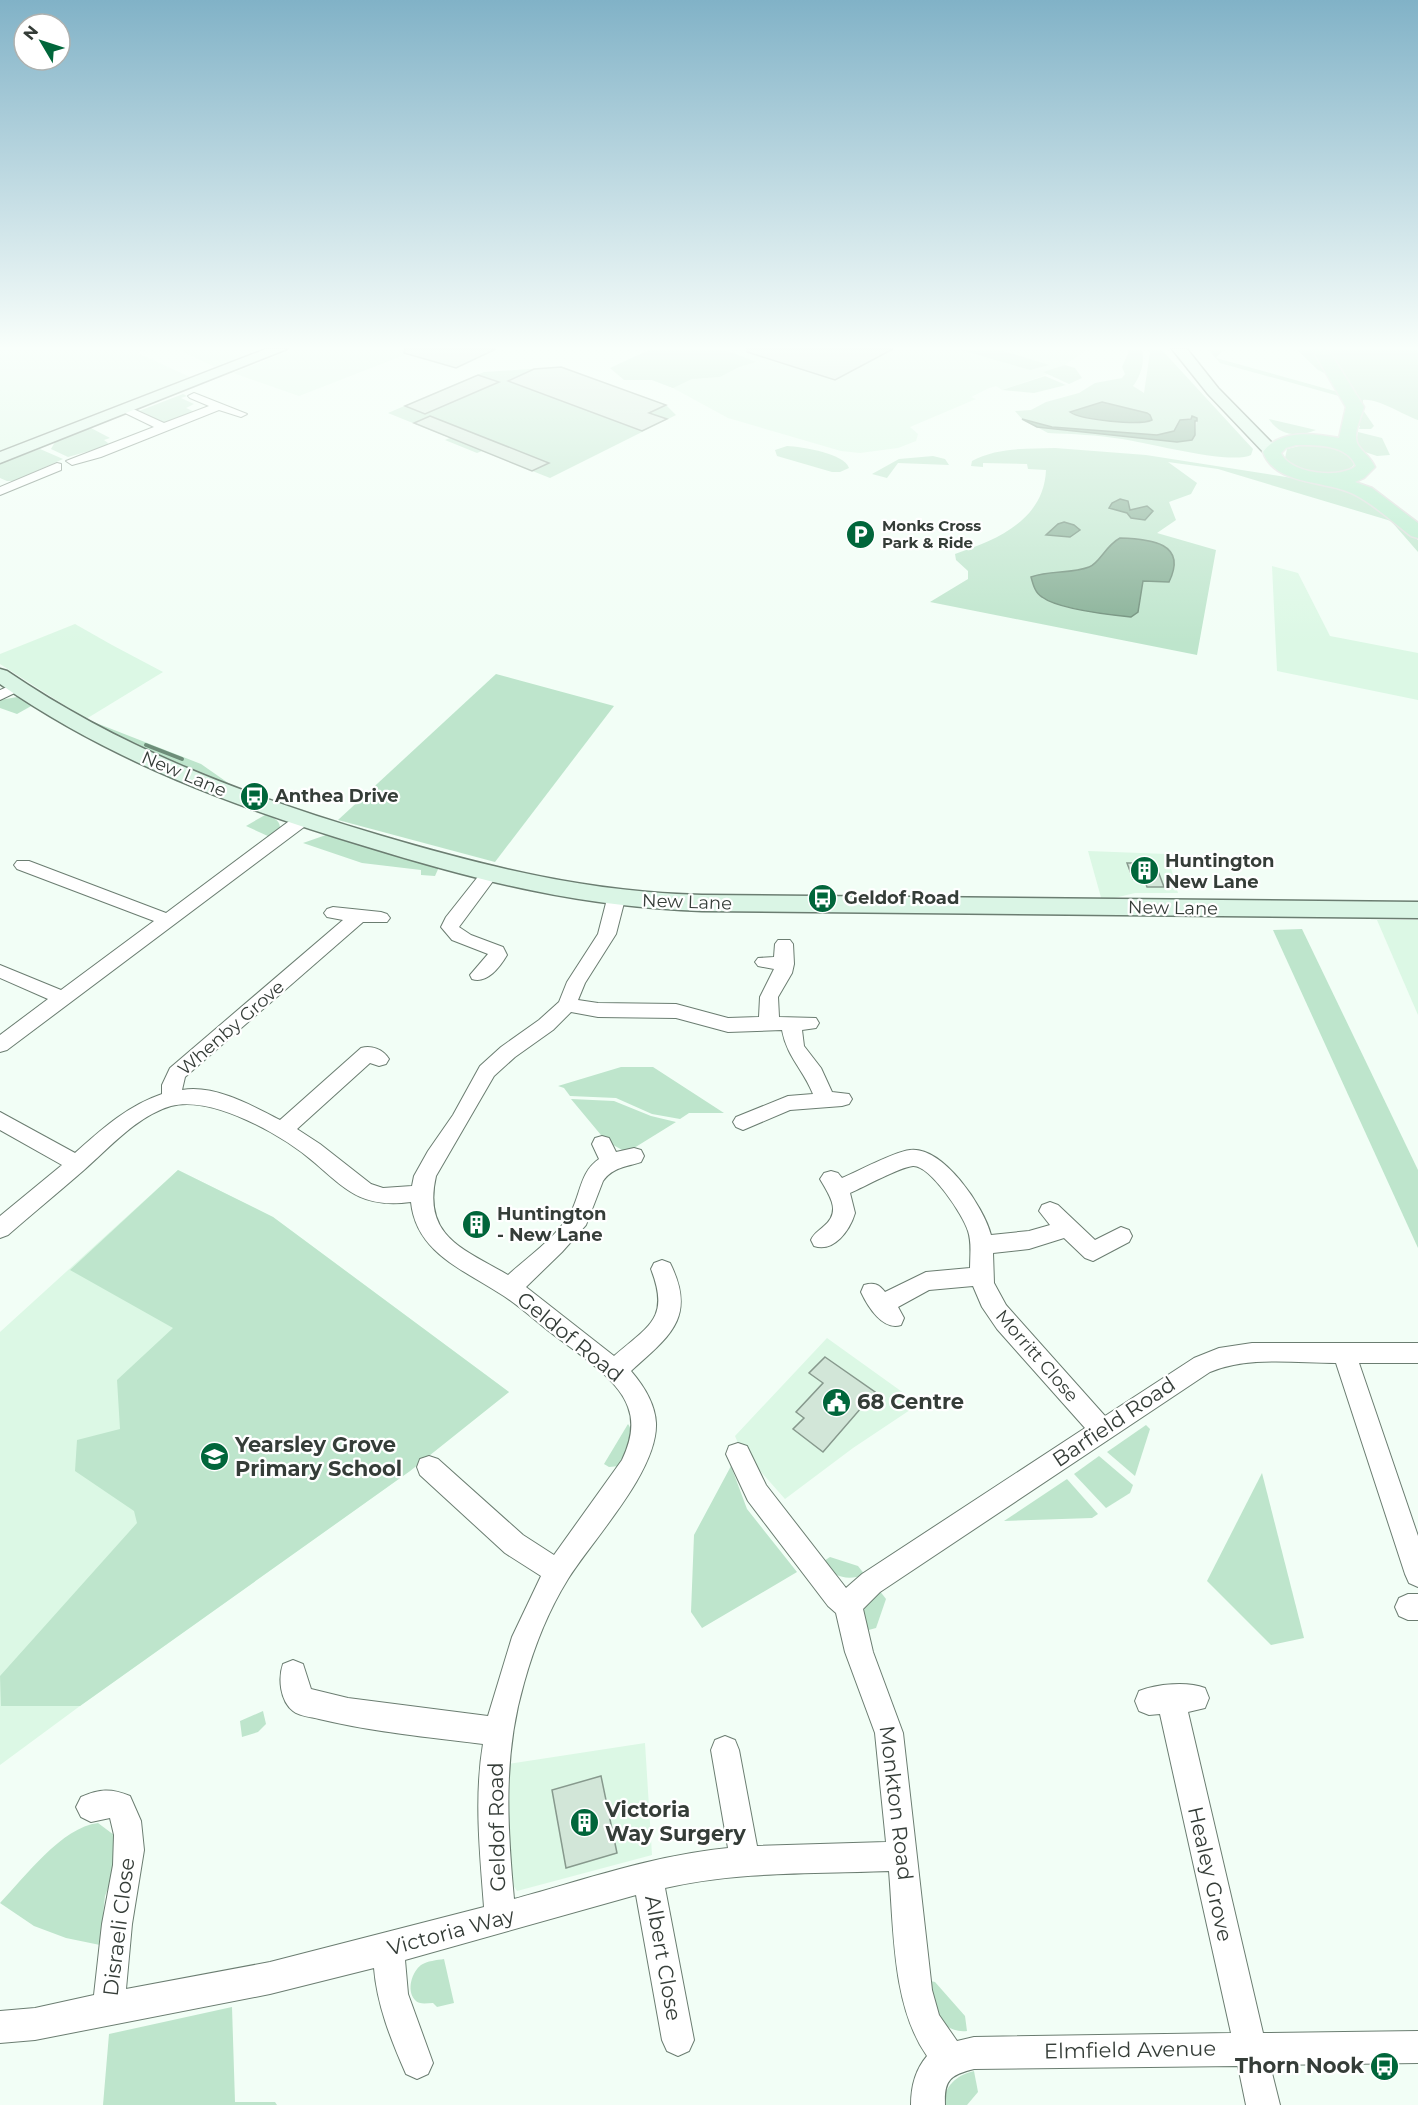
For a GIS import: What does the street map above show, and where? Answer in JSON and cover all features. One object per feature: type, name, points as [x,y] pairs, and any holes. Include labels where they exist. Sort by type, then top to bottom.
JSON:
[{"type":"main road","points":[[1277,447],[1272,452],[1275,460],[1291,471],[1316,478],[1331,479],[1358,475],[1365,470]]},
{"type":"main road","points":[[1350,448],[1362,457],[1366,465],[1365,470],[1373,482],[1418,520]]},
{"type":"main road","points":[[1331,479],[1365,492],[1418,532]]},
{"type":"street","points":[[0,458],[28,447]]},
{"type":"street","points":[[72,461],[103,447]]},
{"type":"street","points":[[1267,447],[1272,452]]},
{"type":"street","points":[[4,487],[57,467]]},
{"type":"street","name":"New Lane","points":[[5,686],[81,728],[181,775],[302,820],[490,873],[564,890],[616,898],[702,903],[1418,910]]},
{"type":"street","points":[[0,1045],[302,820]]},
{"type":"street","points":[[22,865],[168,920]]},
{"type":"street","points":[[479,975],[498,955],[497,951],[459,936],[452,932],[450,927],[452,921],[490,873]]},
{"type":"street","name":"Geldof Road","points":[[500,1919],[494,1845],[493,1782],[499,1732],[520,1655],[558,1572],[630,1469],[644,1433],[643,1415],[630,1385],[615,1370],[510,1288],[451,1252],[437,1240],[427,1227],[423,1214],[422,1193],[425,1176],[435,1157],[460,1120],[487,1071],[508,1052],[546,1025],[567,1005],[576,982],[607,934],[616,898]]},
{"type":"street","points":[[333,913],[381,918]]},
{"type":"street","name":"Whenby Grove","points":[[0,1229],[128,1120],[143,1110],[172,1098],[172,1085],[177,1073],[360,916]]},
{"type":"street","points":[[769,1025],[769,997],[783,973],[784,944]]},
{"type":"street","points":[[764,962],[785,964]]},
{"type":"street","points":[[0,971],[62,998]]},
{"type":"street","points":[[567,1005],[598,1010],[676,1011],[728,1024],[800,1024],[795,1048],[833,1099],[788,1103],[743,1122]]},
{"type":"street","points":[[282,1131],[375,1052]]},
{"type":"street","points":[[172,1098],[188,1096],[210,1099],[282,1131],[303,1143],[359,1187],[372,1194],[422,1193]]},
{"type":"street","points":[[0,1120],[77,1164]]},
{"type":"street","points":[[510,1288],[576,1222],[586,1207],[594,1178],[607,1153],[634,1156]]},
{"type":"street","name":"Morritt Close","points":[[822,1240],[844,1221],[846,1211],[844,1201],[834,1184],[910,1158],[921,1159],[935,1168],[972,1215],[982,1245],[984,1289],[1005,1322],[1102,1430]]},
{"type":"street","points":[[1050,1211],[1093,1252],[1121,1236]]},
{"type":"street","points":[[982,1245],[1029,1240],[1068,1228]]},
{"type":"street","points":[[615,1370],[662,1324],[670,1310],[671,1292],[662,1269]]},
{"type":"street","points":[[883,1304],[926,1281],[982,1276]]},
{"type":"street","name":"Barfield Road","points":[[849,1606],[871,1583],[1188,1372],[1219,1358],[1252,1353],[1418,1353]]},
{"type":"street","points":[[1344,1353],[1418,1574]]},
{"type":"street","points":[[738,1454],[757,1493],[837,1597],[849,1606]]},
{"type":"street","points":[[429,1467],[513,1544],[558,1572]]},
{"type":"street","name":"Monkton Road","points":[[849,1606],[852,1632],[882,1708],[889,1733],[916,1990],[922,2019],[934,2040],[950,2058]]},
{"type":"street","points":[[293,1674],[295,1689],[302,1701],[348,1712],[499,1732]]},
{"type":"street","name":"Healey Grove","points":[[1172,1700],[1263,2105]]},
{"type":"street","points":[[725,1750],[745,1861]]},
{"type":"street","name":"Disraeli Close","points":[[91,1807],[107,1803],[120,1806],[127,1820],[130,1848],[126,1888],[117,1922],[109,2008]]},
{"type":"street","name":"Victoria Way","points":[[0,2027],[35,2024],[270,1978],[388,1949],[648,1877],[696,1866],[745,1861],[903,1856]]},
{"type":"street","name":"Albert Close","points":[[648,1877],[678,2040]]},
{"type":"street","points":[[388,1949],[392,1994],[417,2063]]},
{"type":"street","name":"Elmfield Avenue","points":[[950,2058],[974,2053],[1418,2047]]},
{"type":"street","points":[[928,2105],[927,2091],[934,2072],[950,2058]]},
{"type":"shaded area","points":[[0,447],[17,447],[0,454]]},
{"type":"shaded area","points":[[52,447],[103,447],[68,457],[51,449]]},
{"type":"shaded area","points":[[463,447],[612,447],[550,478],[482,451],[477,453]]},
{"type":"shaded area","points":[[783,447],[812,449],[839,458],[849,468],[840,472],[832,472],[777,456],[775,450]]},
{"type":"shaded area","points":[[828,447],[900,447],[860,453]]},
{"type":"shaded area","points":[[1165,447],[1253,449],[1251,455],[1241,457],[1209,455]]},
{"type":"shaded area","points":[[1358,447],[1386,447],[1390,455],[1377,456],[1359,450]]},
{"type":"shaded area","points":[[1055,448],[1146,455],[1337,485],[1363,496],[1391,521],[1218,469],[1168,462],[1197,483],[1191,494],[1169,502],[1176,520],[1157,533],[1216,550],[1197,655],[930,602],[968,579],[968,571],[956,560],[955,554],[987,542],[1015,526],[1037,502],[1043,487],[1046,470],[1028,469],[1027,464],[983,463],[983,467],[971,466],[972,461],[1002,451]]},
{"type":"shaded area","points":[[1336,448],[1351,456],[1354,465],[1338,473],[1319,474],[1291,464],[1285,458],[1287,449]]},
{"type":"shaded area","points":[[40,449],[63,459],[14,481],[0,478],[0,463]]},
{"type":"shaded area","points":[[933,456],[945,459],[949,465],[898,463],[887,478],[872,474],[899,459]]},
{"type":"shaded area","points":[[1120,499],[1128,501],[1130,510],[1147,506],[1153,511],[1145,520],[1131,518],[1127,513],[1109,508],[1112,503]]},
{"type":"shaded area","points":[[1391,521],[1402,525],[1418,540],[1418,552]]},
{"type":"shaded area","points":[[1064,522],[1080,530],[1070,537],[1046,535],[1058,524]]},
{"type":"shaded area","points":[[1120,538],[1154,542],[1170,551],[1174,559],[1174,569],[1169,582],[1143,581],[1138,612],[1131,617],[1060,605],[1042,597],[1036,591],[1031,577],[1089,567]]},
{"type":"shaded area","points":[[1272,566],[1298,573],[1330,636],[1418,653],[1418,700],[1277,671]]},
{"type":"shaded area","points":[[75,624],[163,672],[86,719],[0,664],[0,654]]},
{"type":"shaded area","points":[[496,674],[614,706],[495,862],[338,820]]},
{"type":"shaded area","points":[[17,697],[33,705],[17,714],[0,708],[0,700]]},
{"type":"shaded area","points":[[86,719],[201,764],[231,785],[216,784],[85,723]]},
{"type":"shaded area","points":[[265,815],[277,820],[280,827],[270,837],[246,826]]},
{"type":"shaded area","points":[[326,835],[439,867],[435,876],[421,875],[421,870],[362,863],[303,843]]},
{"type":"shaded area","points":[[1088,851],[1167,854],[1178,893],[1135,893],[1102,901]]},
{"type":"shaded area","points":[[1377,920],[1418,920],[1418,1015]]},
{"type":"shaded area","points":[[1302,929],[1418,1170],[1418,1248],[1273,930]]},
{"type":"shaded area","points":[[621,1067],[653,1067],[724,1113],[689,1113],[680,1119],[652,1114],[616,1098],[570,1096],[564,1088],[558,1086]]},
{"type":"shaded area","points":[[571,1099],[614,1101],[651,1116],[676,1122],[634,1148],[624,1151],[606,1141]]},
{"type":"shaded area","name":"Yearsley Grove Primary School","points":[[178,1170],[273,1217],[509,1392],[410,1471],[0,1765],[0,1332]]},
{"type":"shaded area","name":"Yearsley Grove Primary School","points":[[178,1170],[273,1217],[509,1392],[410,1471],[80,1706],[1,1706],[0,1676],[137,1523],[134,1511],[75,1471],[77,1440],[120,1429],[117,1380],[173,1328],[70,1270]]},
{"type":"shaded area","points":[[827,1338],[919,1404],[853,1448],[785,1499],[740,1448],[735,1436]]},
{"type":"shaded area","points":[[628,1424],[631,1439],[627,1451],[620,1466],[609,1467],[604,1464]]},
{"type":"shaded area","points":[[1146,1425],[1150,1429],[1135,1476],[1107,1452]]},
{"type":"shaded area","points":[[1099,1456],[1133,1485],[1130,1493],[1106,1508],[1074,1474]]},
{"type":"shaded area","points":[[731,1466],[747,1509],[797,1572],[702,1628],[691,1612],[694,1535]]},
{"type":"shaded area","points":[[1262,1473],[1304,1638],[1271,1645],[1207,1581]]},
{"type":"shaded area","points":[[1067,1479],[1098,1514],[1092,1518],[1004,1521]]},
{"type":"shaded area","points":[[830,1557],[858,1566],[865,1575],[846,1578],[836,1575],[821,1563]]},
{"type":"shaded area","points":[[879,1590],[886,1599],[876,1628],[865,1631],[861,1607]]},
{"type":"shaded area","points":[[263,1711],[266,1724],[258,1732],[242,1737],[240,1721]]},
{"type":"shaded area","points":[[645,1743],[652,1855],[517,1891],[504,1872],[508,1764]]},
{"type":"shaded area","points":[[98,1823],[114,1835],[119,1860],[105,1896],[100,1945],[66,1938],[34,1926],[0,1903],[58,1843],[84,1827]]},
{"type":"shaded area","points":[[444,1959],[454,2003],[437,2007],[433,2003],[417,2002],[411,1991],[411,1981],[415,1972],[423,1964]]},
{"type":"shaded area","points":[[926,1980],[935,1982],[965,2016],[967,2031],[957,2031],[943,2022],[934,2007]]},
{"type":"shaded area","points":[[232,2007],[235,2102],[275,2102],[277,2105],[103,2105],[109,2034]]},
{"type":"shaded area","points":[[974,2071],[978,2092],[967,2105],[942,2105],[952,2082]]},
{"type":"building","points":[[474,447],[509,447],[549,463],[532,471]]},
{"type":"building","name":"Huntington New Lane","points":[[1127,863],[1155,863],[1164,887],[1147,887],[1144,879],[1133,879]]},
{"type":"building","name":"68 Centre","points":[[825,1357],[875,1392],[823,1452],[793,1429],[804,1418],[796,1412],[823,1383],[809,1373]]},
{"type":"building","name":"Victoria Way Surgery","points":[[601,1776],[617,1853],[566,1868],[552,1790]]},
{"type":"waterway","points":[[146,745],[182,759]]},
{"type":"place","name":"Monks Cross Park & Ride","points":[[861,535]]},
{"type":"place","name":"Anthea Drive","points":[[254,796]]},
{"type":"place","name":"Huntington New Lane","points":[[1144,871]]},
{"type":"place","name":"Geldof Road","points":[[823,898]]},
{"type":"place","name":"Huntington - New Lane","points":[[476,1224]]},
{"type":"place","name":"68 Centre","points":[[836,1402]]},
{"type":"place","name":"Yearsley Grove Primary School","points":[[214,1457]]},
{"type":"place","name":"Victoria Way Surgery","points":[[584,1822]]},
{"type":"place","name":"Thorn Nook","points":[[1385,2066]]}]
